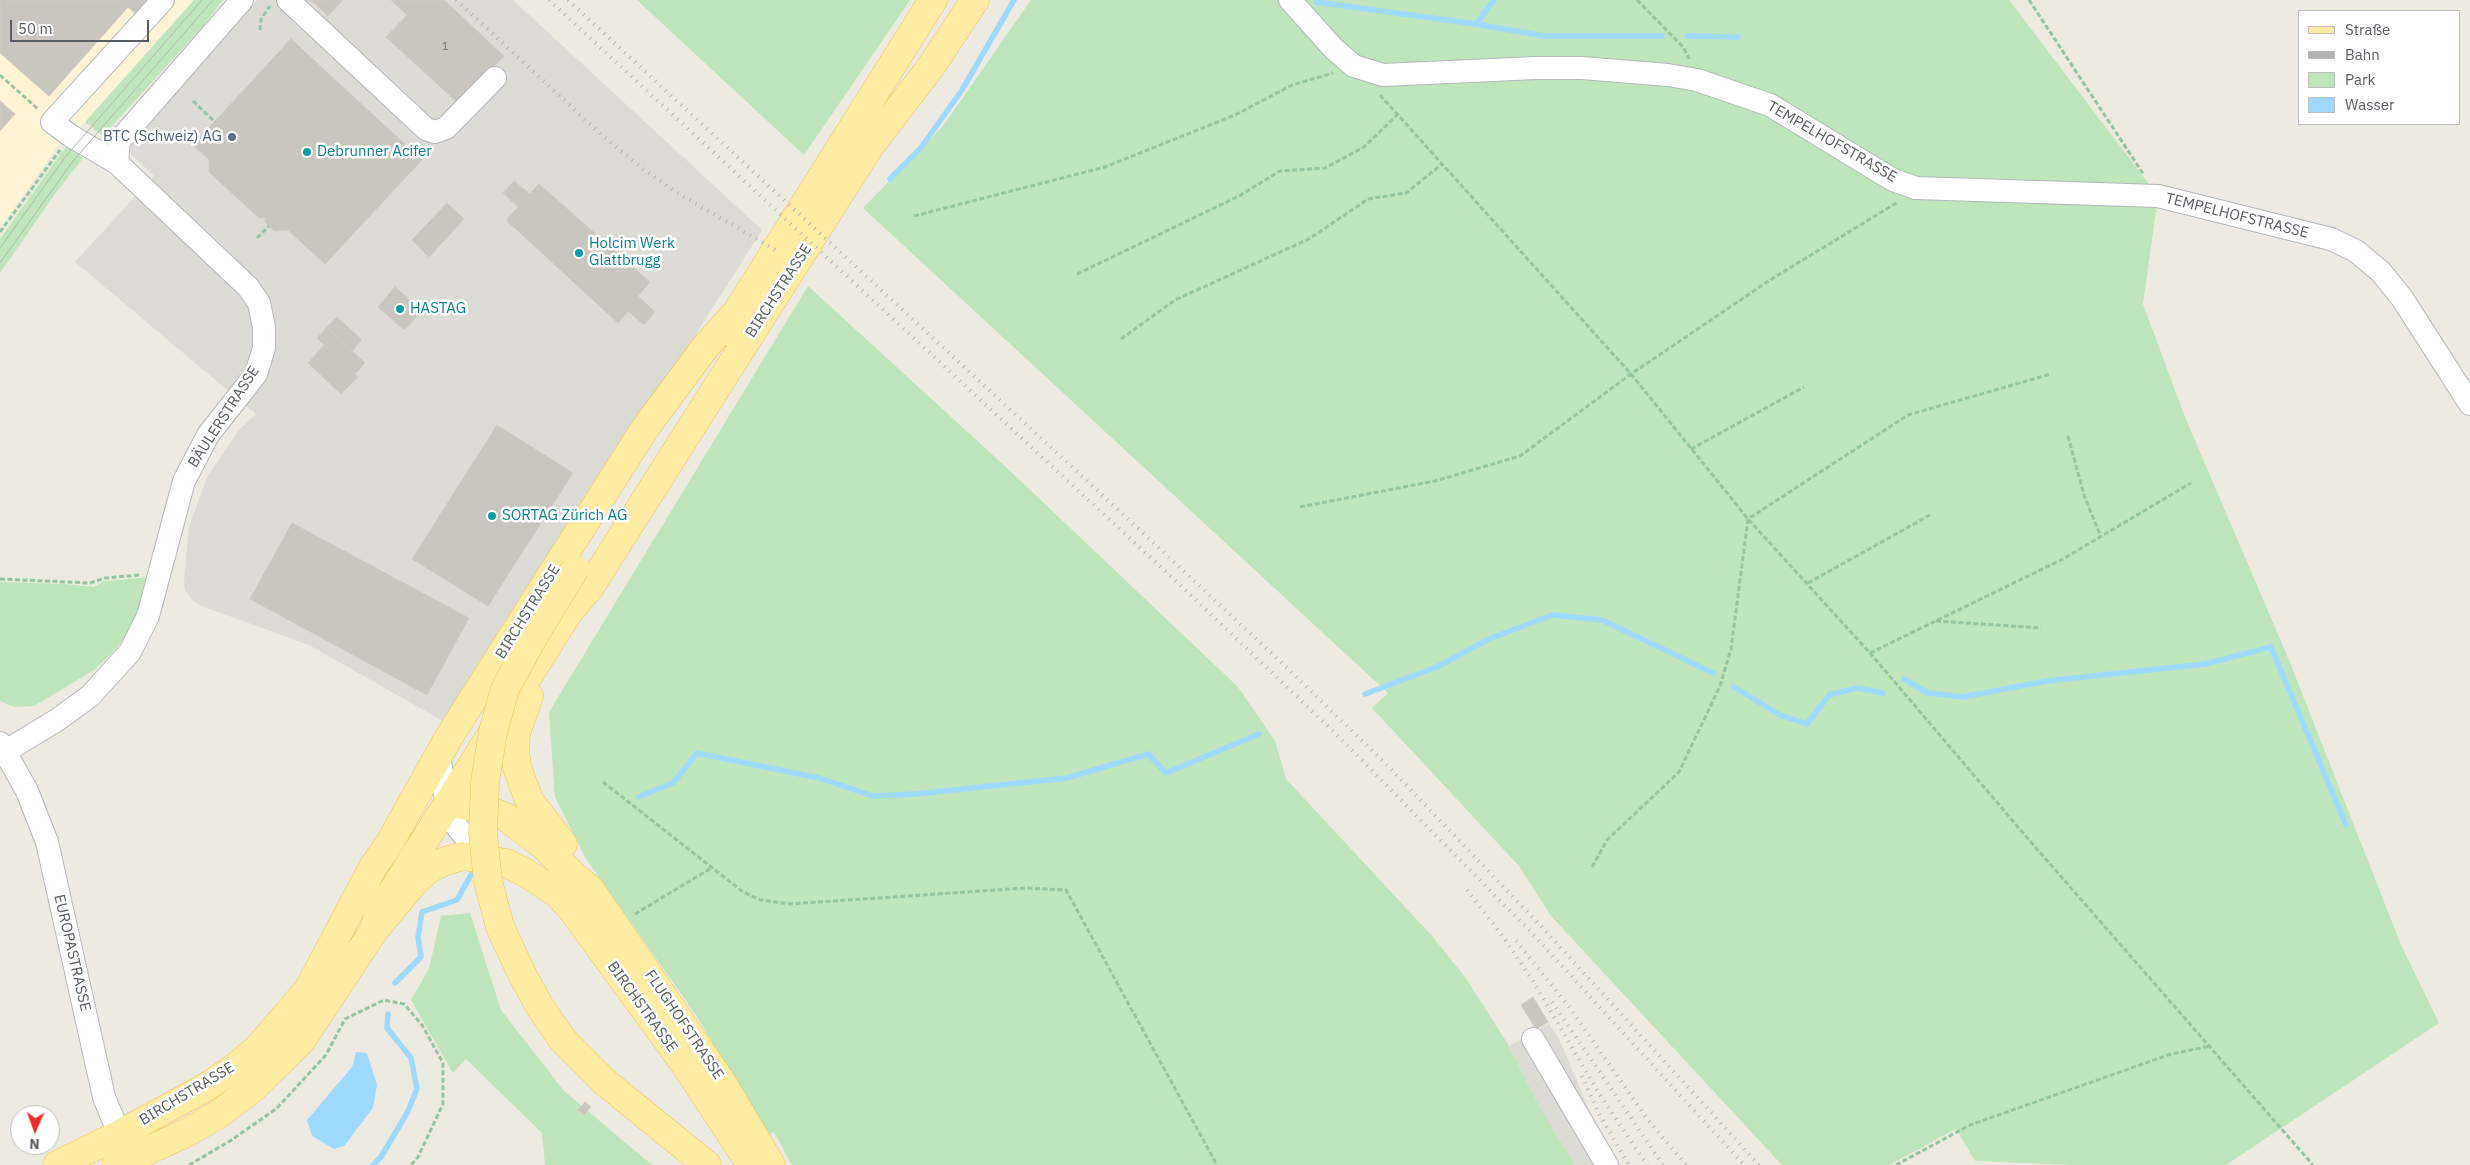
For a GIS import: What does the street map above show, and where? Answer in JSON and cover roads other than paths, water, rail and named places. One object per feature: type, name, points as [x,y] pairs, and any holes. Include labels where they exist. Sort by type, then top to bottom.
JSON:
[{"type":"main road","name":"BIRCHSTRASSE","points":[[373,932],[380,911],[568,613],[582,578],[715,351],[733,316],[934,0]]},
{"type":"main road","name":"BIRCHSTRASSE","points":[[707,1165],[606,1083],[562,1039],[522,976],[500,927],[488,881],[483,834],[488,766],[493,732],[505,689],[534,636],[582,578],[870,146],[930,68],[975,0]]},
{"type":"main road","name":"BIRCHSTRASSE","points":[[121,1153],[258,1048],[283,1022],[308,990],[374,867],[439,755],[646,427],[706,346],[733,316]]},
{"type":"main road","name":"BIRCHSTRASSE","points":[[582,578],[575,618],[527,699],[516,733],[515,751],[520,779],[529,800],[543,822],[584,869],[590,889]]},
{"type":"main road","name":"BIRCHSTRASSE","points":[[389,844],[422,816],[447,806],[462,804],[506,817],[543,845],[576,878],[590,889]]},
{"type":"main road","name":"BIRCHSTRASSE","points":[[57,1165],[121,1153],[186,1133],[219,1114],[271,1072],[301,1041],[373,932],[428,868],[463,856],[506,863],[540,880],[573,911],[686,1066],[751,1165]]},
{"type":"main road","name":"FLUGHOFSTRASSE","points":[[590,889],[722,1080],[770,1165]]},
{"type":"street","name":"BÄULERSTRASSE","points":[[3,747],[57,720],[90,696],[123,662],[139,637],[148,616],[184,481],[208,436],[256,374],[264,348],[264,327],[259,303],[248,287],[117,163],[71,136],[54,119],[163,0]]},
{"type":"street","points":[[117,163],[119,141],[242,0]]},
{"type":"street","points":[[288,0],[426,129],[436,132],[446,128],[495,78]]},
{"type":"street","name":"TEMPELHOFSTRASSE","points":[[1290,0],[1334,49],[1354,66],[1383,75],[1536,68],[1638,72],[1697,80],[1770,105],[1893,180],[1916,188],[2158,196],[2302,230],[2331,239],[2356,251],[2381,272],[2402,298],[2470,404]]},
{"type":"street","name":"EUROPASTRASSE","points":[[3,747],[27,791],[47,842],[104,1098],[121,1153]]},
{"type":"street","points":[[439,755],[447,806],[454,823],[482,858]]},
{"type":"street","points":[[1533,1040],[1607,1165]]},
{"type":"water","points":[[356,1052],[367,1053],[377,1085],[373,1108],[344,1146],[334,1149],[312,1136],[307,1120],[352,1067]]},
{"type":"waterway","points":[[890,179],[920,149],[962,90],[1014,0]]},
{"type":"waterway","points":[[1476,24],[1494,0]]},
{"type":"waterway","points":[[1316,2],[1469,23],[1544,36],[1662,36]]},
{"type":"waterway","points":[[1687,36],[1738,37]]},
{"type":"waterway","points":[[1365,694],[1437,667],[1489,639],[1552,615],[1602,620],[1713,673]]},
{"type":"waterway","points":[[1904,679],[1928,693],[1963,697],[2047,681],[2205,664],[2271,647],[2346,825]]},
{"type":"waterway","points":[[1734,687],[1780,715],[1807,724],[1829,695],[1857,688],[1883,693]]},
{"type":"waterway","points":[[638,797],[673,783],[697,753],[819,778],[873,796],[916,794],[1067,778],[1148,754],[1166,773],[1259,734]]},
{"type":"waterway","points":[[395,983],[421,957],[418,937],[422,912],[457,900],[472,873]]},
{"type":"waterway","points":[[373,1165],[381,1157],[407,1113],[417,1089],[411,1058],[387,1028],[388,1014]]},
{"type":"tram line","points":[[0,248],[66,156],[202,0]]},
{"type":"tram line","points":[[0,263],[73,161],[213,0]]},
{"type":"railway","points":[[456,0],[602,135],[643,169],[676,192],[779,252]]},
{"type":"railway","points":[[549,0],[1179,584],[1334,732],[1530,931],[1744,1165]]},
{"type":"railway","points":[[568,0],[1084,478],[1284,665],[1385,763],[1540,925],[1759,1165]]},
{"type":"railway","points":[[1467,890],[1504,938],[1533,981],[1598,1092],[1647,1165]]},
{"type":"railway","points":[[1516,941],[1570,1008],[1648,1120],[1686,1165]]},
{"type":"railway","points":[[1552,1002],[1663,1165]]},
{"type":"railway","points":[[1582,1076],[1598,1112],[1629,1165]]},
{"type":"place","name":"BTC (Schweiz) AG","points":[[232,137]]},
{"type":"place","name":"Debrunner Acifer","points":[[307,152]]},
{"type":"place","name":"Holcim Werk Glattbrugg","points":[[579,253]]},
{"type":"place","name":"HASTAG","points":[[400,309]]},
{"type":"place","name":"SORTAG Zürich AG","points":[[492,516]]}]
